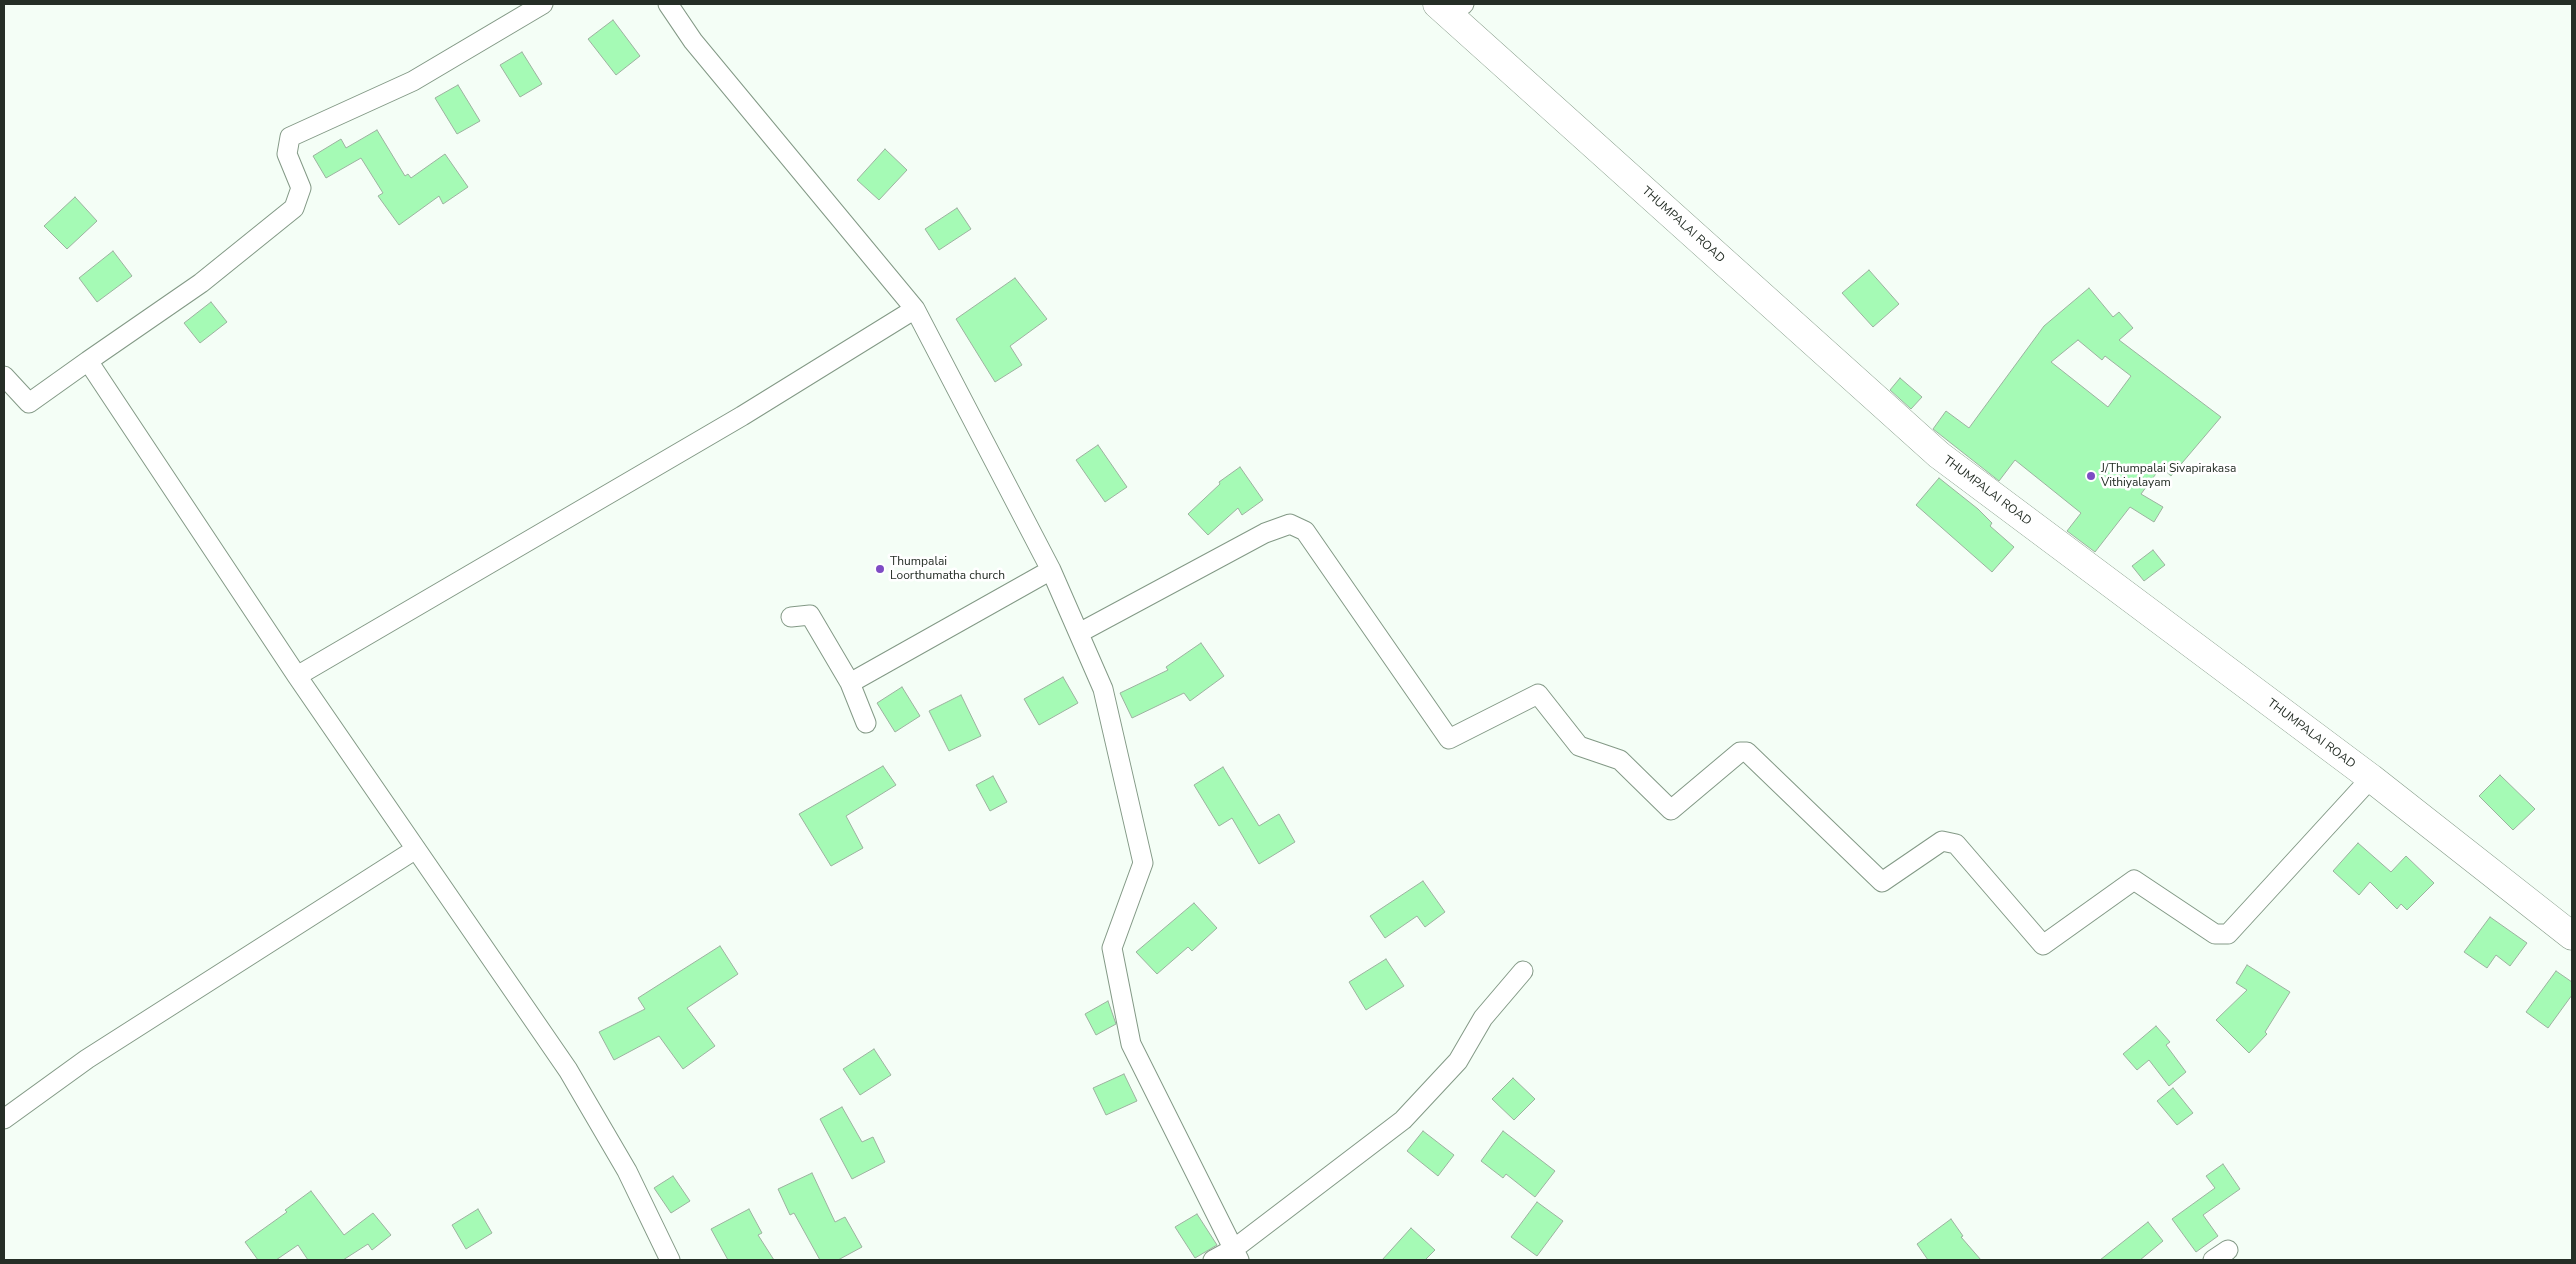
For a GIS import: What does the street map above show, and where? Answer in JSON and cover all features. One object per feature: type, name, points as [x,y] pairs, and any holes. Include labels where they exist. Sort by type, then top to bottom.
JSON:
[{"type":"street","points":[[4,376],[29,403],[201,283],[294,208],[301,188],[287,154],[290,137],[413,81],[543,4]]},
{"type":"street","points":[[668,4],[699,49],[915,310],[1051,570],[1103,689],[1143,863],[1112,948],[1131,1044],[1237,1254]]},
{"type":"street","name":"THUMPALAI ROAD","points":[[1450,8],[1939,456],[2371,778],[2572,936]]},
{"type":"street","points":[[297,676],[742,416],[915,310]]},
{"type":"street","points":[[88,361],[297,676],[568,1070],[627,1171],[670,1260]]},
{"type":"street","points":[[1079,633],[1265,532],[1290,524],[1305,531],[1449,739],[1538,694],[1579,746],[1620,760],[1671,810],[1740,752],[1747,752],[1882,882],[1942,841],[1956,844],[2043,944],[2134,880],[2215,934],[2228,934],[2371,778]]},
{"type":"street","points":[[850,683],[1051,570]]},
{"type":"street","points":[[792,617],[810,615],[850,683],[866,723]]},
{"type":"street","points":[[4,1120],[87,1059],[416,849]]},
{"type":"street","points":[[1213,1260],[1237,1254],[1403,1120],[1458,1061],[1482,1018],[1523,971]]},
{"type":"building","points":[[613,20],[640,56],[616,75],[588,39]]},
{"type":"building","points":[[522,52],[542,84],[520,97],[500,65]]},
{"type":"building","points":[[458,85],[480,121],[457,134],[435,98]]},
{"type":"building","points":[[377,130],[405,176],[408,174],[411,178],[445,154],[468,187],[443,204],[439,196],[399,225],[378,196],[383,193],[361,158],[326,178],[313,156],[341,139],[346,148]]},
{"type":"building","points":[[885,149],[907,170],[879,200],[857,180]]},
{"type":"building","points":[[75,197],[97,221],[67,249],[44,226]]},
{"type":"building","points":[[957,208],[971,229],[939,250],[925,229]]},
{"type":"building","points":[[113,251],[132,276],[97,302],[79,278]]},
{"type":"building","points":[[1869,270],[1899,304],[1873,327],[1842,293]]},
{"type":"building","points":[[1015,278],[1047,319],[1010,346],[1022,365],[995,382],[956,319]]},
{"type":"building","points":[[2089,288],[2113,317],[2119,312],[2133,328],[2119,340],[2221,417],[2171,476],[2161,467],[2141,494],[2163,507],[2154,522],[2130,507],[2095,552],[2067,531],[2081,513],[2015,460],[1999,481],[1933,429],[1946,411],[1969,428],[2044,326]],"holes":[[[2078,340],[2102,360],[2105,356],[2131,376],[2108,407],[2051,362]]]},
{"type":"building","points":[[211,302],[227,322],[200,343],[184,323]]},
{"type":"building","points":[[1900,378],[1922,397],[1911,409],[1890,390]]},
{"type":"building","points":[[1098,445],[1127,487],[1105,502],[1076,460]]},
{"type":"building","points":[[1240,467],[1263,500],[1242,515],[1238,508],[1208,535],[1188,514],[1220,484],[1219,482]]},
{"type":"building","points":[[1939,478],[1978,509],[1992,523],[1990,526],[2014,547],[1992,572],[1916,505]]},
{"type":"building","points":[[2153,550],[2165,565],[2144,581],[2132,566]]},
{"type":"building","points":[[1201,643],[1224,676],[1190,701],[1184,693],[1132,718],[1120,693],[1168,670],[1166,667]]},
{"type":"building","points":[[1063,677],[1078,703],[1039,725],[1024,699]]},
{"type":"building","points":[[902,687],[920,716],[895,732],[877,703]]},
{"type":"building","points":[[961,695],[981,736],[949,751],[929,711]]},
{"type":"building","points":[[883,766],[896,785],[846,816],[863,848],[831,866],[799,814]]},
{"type":"building","points":[[1223,767],[1259,826],[1279,814],[1295,842],[1259,864],[1232,818],[1219,826],[1194,785]]},
{"type":"building","points":[[2500,775],[2535,809],[2513,830],[2479,796]]},
{"type":"building","points":[[993,776],[1007,802],[990,811],[976,785]]},
{"type":"building","points":[[2358,843],[2391,872],[2406,856],[2434,883],[2407,910],[2401,904],[2397,909],[2370,882],[2359,895],[2333,871]]},
{"type":"building","points":[[1423,881],[1445,912],[1425,927],[1417,916],[1385,938],[1370,916]]},
{"type":"building","points":[[1194,903],[1217,928],[1192,951],[1188,947],[1157,974],[1136,952]]},
{"type":"building","points":[[2490,917],[2527,943],[2510,966],[2496,955],[2487,968],[2464,952]]},
{"type":"building","points":[[720,946],[738,974],[687,1008],[715,1046],[683,1069],[659,1036],[614,1060],[599,1032],[645,1009],[638,998]]},
{"type":"building","points":[[1386,959],[1404,986],[1366,1010],[1349,982]]},
{"type":"building","points":[[2247,965],[2290,992],[2265,1032],[2267,1034],[2249,1053],[2216,1020],[2247,990],[2236,983]]},
{"type":"building","points":[[2556,971],[2572,982],[2572,995],[2548,1028],[2526,1012]]},
{"type":"building","points":[[1108,1001],[1116,1024],[1096,1035],[1085,1014]]},
{"type":"building","points":[[2156,1026],[2170,1042],[2166,1045],[2186,1072],[2169,1086],[2149,1060],[2137,1070],[2123,1054]]},
{"type":"building","points":[[874,1049],[891,1075],[860,1095],[843,1069]]},
{"type":"building","points":[[1124,1074],[1137,1101],[1106,1115],[1093,1088]]},
{"type":"building","points":[[1513,1078],[1535,1099],[1514,1120],[1492,1099]]},
{"type":"building","points":[[2173,1088],[2193,1113],[2177,1125],[2157,1101]]},
{"type":"building","points":[[842,1107],[862,1142],[873,1137],[885,1162],[852,1179],[820,1119]]},
{"type":"building","points":[[1423,1131],[1454,1155],[1438,1176],[1407,1151]]},
{"type":"building","points":[[1503,1131],[1555,1171],[1535,1197],[1506,1174],[1503,1178],[1481,1161]]},
{"type":"building","points":[[2223,1164],[2240,1189],[2203,1215],[2218,1236],[2196,1252],[2172,1219],[2215,1188],[2206,1176]]},
{"type":"building","points":[[812,1173],[835,1222],[845,1217],[862,1247],[838,1260],[820,1260],[794,1213],[790,1215],[778,1189]]},
{"type":"building","points":[[673,1176],[690,1201],[671,1213],[654,1188]]},
{"type":"building","points":[[311,1191],[344,1235],[373,1213],[391,1235],[372,1250],[368,1244],[343,1260],[308,1260],[298,1245],[276,1260],[258,1260],[245,1242],[287,1212],[285,1210]]},
{"type":"building","points":[[1537,1202],[1563,1221],[1537,1256],[1511,1237]]},
{"type":"building","points":[[478,1209],[492,1233],[466,1249],[452,1225]]},
{"type":"building","points":[[749,1209],[762,1233],[758,1235],[774,1260],[728,1260],[711,1229]]},
{"type":"building","points":[[1197,1214],[1217,1245],[1195,1258],[1175,1227]]},
{"type":"building","points":[[1951,1219],[1963,1236],[1961,1237],[1981,1260],[1928,1260],[1917,1244]]},
{"type":"building","points":[[2148,1222],[2163,1241],[2140,1260],[2100,1260]]},
{"type":"building","points":[[1411,1228],[1435,1250],[1425,1260],[1382,1260]]},
{"type":"place","name":"J/Thumpalai Sivapirakasa Vithiyalayam","points":[[2091,476]]},
{"type":"place","name":"Thumpalai Loorthumatha church","points":[[880,569]]}]
